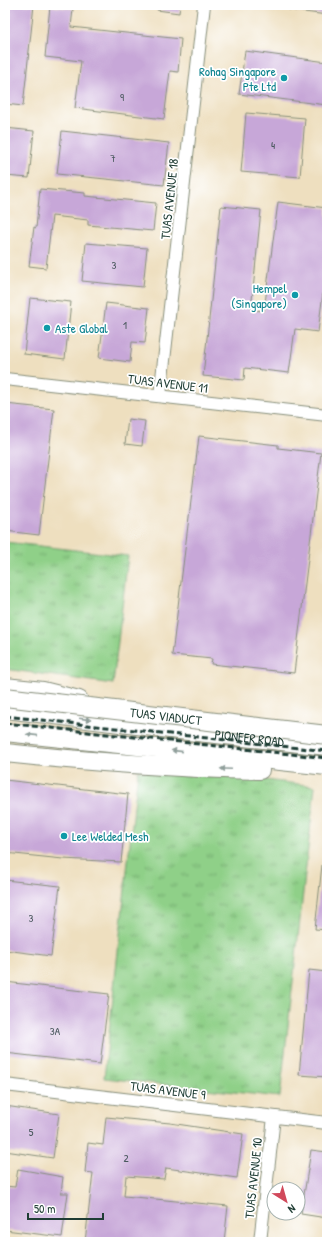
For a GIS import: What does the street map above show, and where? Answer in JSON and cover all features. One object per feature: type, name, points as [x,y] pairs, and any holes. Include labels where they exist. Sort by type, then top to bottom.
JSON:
[{"type":"main road","points":[[5,686],[43,691],[121,712],[170,729]]},
{"type":"main road","name":"TUAS VIADUCT","points":[[5,697],[327,735]]},
{"type":"main road","name":"PIONEER ROAD","points":[[5,709],[327,746]]},
{"type":"main road","name":"PIONEER ROAD","points":[[5,732],[325,770]]},
{"type":"main road","points":[[5,753],[96,762],[222,769],[325,770]]},
{"type":"street","name":"TUAS AVENUE 18","points":[[160,396],[204,5]]},
{"type":"street","name":"TUAS AVENUE 11","points":[[5,379],[327,415]]},
{"type":"street","name":"TUAS AVENUE 9","points":[[5,1085],[327,1123]]},
{"type":"street","name":"TUAS AVENUE 10","points":[[260,1242],[274,1117]]},
{"type":"green space","points":[[5,542],[128,556],[113,684],[5,669]]},
{"type":"green space","points":[[138,771],[240,777],[315,786],[280,1097],[104,1078]]},
{"type":"building","points":[[5,5],[34,5],[23,106],[5,104]]},
{"type":"building","points":[[158,5],[180,5],[179,13],[157,10]]},
{"type":"building","points":[[289,5],[327,5],[327,15],[289,10]]},
{"type":"building","points":[[50,6],[73,9],[71,27],[181,39],[178,72],[170,71],[164,119],[75,108],[81,61],[45,57]]},
{"type":"building","name":"Rohag Singapore Pte Ltd","points":[[245,51],[327,62],[327,105],[239,94]]},
{"type":"building","points":[[246,113],[305,118],[300,177],[241,172]]},
{"type":"building","points":[[5,128],[34,131],[29,178],[5,176]]},
{"type":"building","points":[[62,131],[169,143],[164,185],[57,174]]},
{"type":"building","points":[[40,189],[85,193],[85,196],[156,203],[153,231],[88,225],[88,220],[52,216],[46,268],[29,266],[34,227],[36,228]]},
{"type":"building","points":[[278,202],[327,208],[327,261],[318,332],[295,329],[289,373],[245,368],[244,380],[203,376],[221,206],[261,210],[251,310],[264,311]]},
{"type":"building","points":[[86,243],[147,248],[143,287],[82,281]]},
{"type":"building","name":"Aste Global","points":[[30,298],[71,302],[65,359],[24,354]]},
{"type":"building","points":[[106,303],[149,308],[145,343],[132,342],[130,362],[99,358]]},
{"type":"building","points":[[5,404],[54,409],[39,535],[5,531]]},
{"type":"building","points":[[128,419],[145,421],[142,446],[125,444]]},
{"type":"building","points":[[199,436],[278,445],[278,448],[321,453],[294,673],[211,664],[212,659],[172,655]]},
{"type":"building","name":"Lee Welded Mesh","points":[[5,780],[128,794],[121,862],[63,859],[5,853]]},
{"type":"building","points":[[322,865],[327,865],[327,930],[315,929]]},
{"type":"building","points":[[5,880],[60,886],[51,956],[5,950]]},
{"type":"building","points":[[309,970],[327,972],[327,1077],[299,1075]]},
{"type":"building","points":[[5,982],[109,994],[100,1064],[5,1053]]},
{"type":"building","points":[[5,1106],[59,1114],[53,1158],[5,1151]]},
{"type":"building","points":[[106,1117],[170,1123],[243,1134],[237,1178],[166,1168],[164,1179],[126,1176],[124,1196],[228,1206],[224,1242],[138,1242],[119,1240],[118,1242],[85,1242],[93,1173],[85,1172],[88,1143],[103,1145]]},
{"type":"building","points":[[311,1150],[327,1152],[327,1218],[306,1215],[306,1182]]},
{"type":"building","points":[[18,1169],[63,1177],[61,1193],[68,1193],[62,1237],[5,1230],[5,1186],[15,1187]]},
{"type":"railway","points":[[5,716],[327,751]]},
{"type":"railway","points":[[5,723],[327,758]]},
{"type":"place","name":"Rohag Singapore Pte Ltd","points":[[284,78]]},
{"type":"place","name":"Hempel (Singapore)","points":[[295,295]]},
{"type":"place","name":"Aste Global","points":[[47,328]]},
{"type":"place","name":"Lee Welded Mesh","points":[[64,836]]}]
